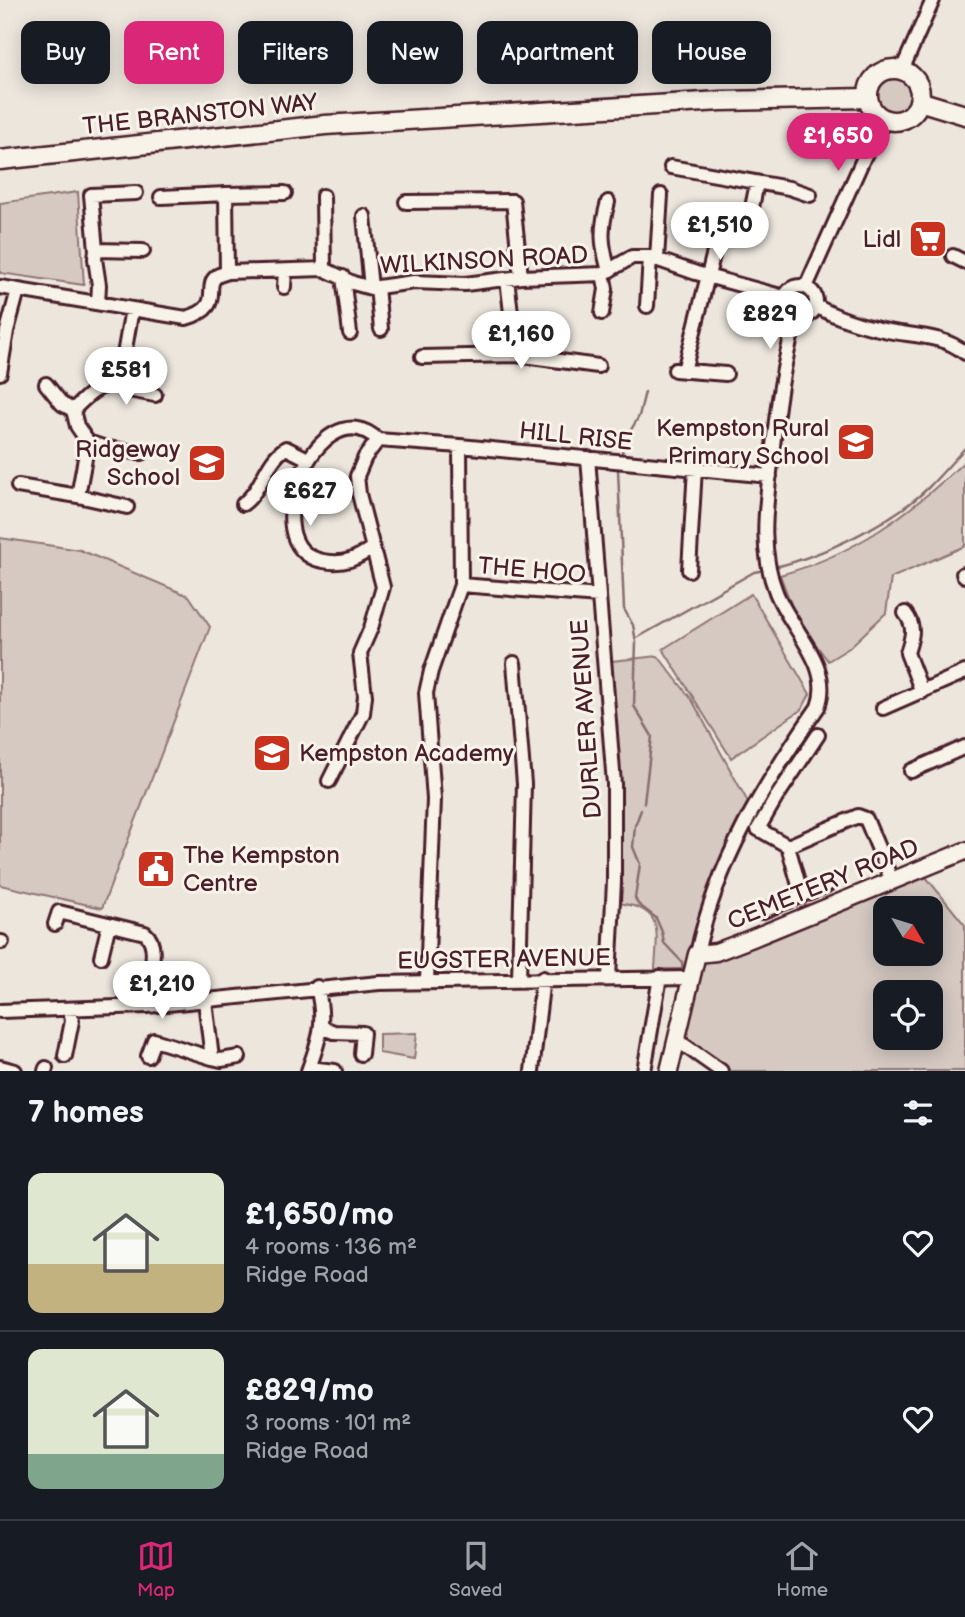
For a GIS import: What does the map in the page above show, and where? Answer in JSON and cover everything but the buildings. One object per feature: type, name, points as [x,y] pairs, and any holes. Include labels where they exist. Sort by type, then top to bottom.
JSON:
[{"type":"highway","points":[[886,70],[902,70],[917,83],[919,101],[907,117],[898,121],[885,120],[873,112],[867,98],[875,77],[886,70]]},
{"type":"highway","name":"THE BRANSTON WAY","points":[[0,160],[325,125],[721,102],[867,98]]},
{"type":"highway","points":[[919,101],[965,115]]},
{"type":"main road","name":"CEMETERY ROAD","points":[[689,970],[727,948],[965,851]]},
{"type":"main road","points":[[669,1071],[689,970]]},
{"type":"street","points":[[902,70],[933,0]]},
{"type":"street","points":[[806,287],[865,155],[885,120]]},
{"type":"street","points":[[671,167],[789,188],[810,195]]},
{"type":"street","points":[[726,374],[680,370],[722,220],[748,227],[757,183]]},
{"type":"street","points":[[98,303],[99,285],[91,195],[136,193]]},
{"type":"street","points":[[161,197],[285,193]]},
{"type":"street","points":[[0,287],[186,318],[198,315],[208,307],[216,276],[228,272],[226,194]]},
{"type":"street","points":[[647,306],[662,195]]},
{"type":"street","points":[[323,196],[324,269]]},
{"type":"street","points":[[406,202],[529,199]]},
{"type":"street","points":[[513,201],[521,277]]},
{"type":"street","points":[[602,313],[606,273],[601,243],[602,223],[608,202]]},
{"type":"street","points":[[369,220],[374,288],[381,329]]},
{"type":"street","points":[[96,250],[143,251]]},
{"type":"street","name":"WILKINSON ROAD","points":[[228,272],[324,269],[353,283],[374,288],[414,282],[465,285],[521,277],[606,273],[632,257],[653,258]]},
{"type":"street","points":[[653,258],[785,297]]},
{"type":"street","points":[[284,287],[285,271]]},
{"type":"street","points":[[343,277],[350,333]]},
{"type":"street","points":[[507,279],[516,355]]},
{"type":"street","points":[[806,287],[816,296],[816,306],[810,316],[796,318],[785,309],[785,297],[793,288],[806,287]]},
{"type":"street","points":[[0,373],[18,290]]},
{"type":"street","points":[[816,306],[858,324],[941,340],[957,346],[965,353]]},
{"type":"street","points":[[132,309],[119,383],[123,389],[155,395]]},
{"type":"street","points":[[689,970],[713,897],[744,823],[822,697],[822,680],[817,664],[776,594],[768,568],[764,533],[779,393],[796,318]]},
{"type":"street","points":[[422,356],[516,355],[598,366]]},
{"type":"street","points":[[73,410],[92,391],[107,384],[119,383]]},
{"type":"street","points":[[46,384],[62,404],[73,410],[77,426],[88,442],[106,448],[142,453]]},
{"type":"street","name":"HILL RISE","points":[[308,459],[328,436],[340,430],[354,428],[370,433],[378,440],[769,476]]},
{"type":"street","points":[[329,782],[363,713],[365,696],[360,653],[371,628],[383,587],[359,494],[357,476],[365,457],[378,440]]},
{"type":"street","points":[[78,496],[88,442]]},
{"type":"street","points":[[428,981],[434,799],[426,693],[461,585],[460,446]]},
{"type":"street","points":[[243,504],[254,496],[279,453],[286,448],[308,459],[290,505],[294,534],[300,548],[314,560],[346,563],[373,547]]},
{"type":"street","name":"DURLER AVENUE","points":[[588,458],[614,784],[614,882],[609,977]]},
{"type":"street","points":[[689,570],[695,468]]},
{"type":"street","points":[[18,486],[127,507]]},
{"type":"street","name":"THE HOO","points":[[461,585],[599,596]]},
{"type":"street","points":[[905,613],[911,621],[914,633],[907,653],[922,692]]},
{"type":"street","points":[[513,663],[524,784],[519,980]]},
{"type":"street","points":[[883,708],[965,672]]},
{"type":"street","points":[[802,896],[796,883],[796,872],[788,846],[758,829],[818,735]]},
{"type":"street","points":[[911,771],[965,747]]},
{"type":"street","points":[[788,846],[858,816],[866,819],[892,881]]},
{"type":"street","points":[[761,912],[827,885]]},
{"type":"street","points":[[55,924],[59,912],[145,933],[151,937],[154,953],[146,1006]]},
{"type":"street","points":[[101,957],[109,925]]},
{"type":"street","name":"EUGSTER AVENUE","points":[[0,1011],[146,1006],[317,987],[428,981],[660,977],[689,970]]},
{"type":"street","points":[[644,1071],[660,977]]},
{"type":"street","points":[[533,1071],[543,978]]},
{"type":"street","points":[[317,987],[323,1028],[309,1069],[335,1071]]},
{"type":"street","points":[[205,1001],[212,1058]]},
{"type":"street","points":[[65,1056],[72,1021],[70,1010]]},
{"type":"street","points":[[323,1028],[334,1032],[363,1033],[361,1054]]},
{"type":"street","points":[[148,1056],[154,1040],[221,1060],[239,1057]]},
{"type":"street","points":[[676,1044],[684,1045],[720,1071]]},
{"type":"street","points":[[0,1067],[15,1071]]},
{"type":"shaded area","points":[[893,76],[907,82],[913,96],[907,110],[893,116],[879,110],[873,96],[879,82]]},
{"type":"shaded area","points":[[78,192],[84,285],[0,273],[0,203]]},
{"type":"shaded area","points":[[965,461],[965,546],[891,578],[886,613],[849,648],[828,661],[796,617],[780,575],[833,556],[880,530],[923,498]]},
{"type":"shaded area","points":[[0,538],[80,550],[189,596],[210,627],[102,908],[0,885]]},
{"type":"shaded area","points":[[751,594],[810,694],[802,709],[731,758],[663,649]]},
{"type":"shaded area","points":[[658,656],[692,700],[749,804],[707,892],[689,960],[682,969],[655,969],[655,923],[643,910],[616,903],[612,661]]},
{"type":"shaded area","points":[[921,871],[941,896],[873,896],[873,966],[943,966],[943,898],[965,925],[965,1071],[714,1071],[690,1053],[678,1049],[702,962]]},
{"type":"shaded area","points":[[417,1033],[414,1059],[379,1053],[379,1034]]},
{"type":"waterway","points":[[621,458],[624,442],[639,416],[645,392]]},
{"type":"waterway","points":[[775,567],[814,555],[877,525],[928,488],[965,448]]},
{"type":"waterway","points":[[618,470],[624,609],[633,625],[636,642],[634,706],[652,736],[644,803]]},
{"type":"waterway","points":[[635,639],[754,572],[765,570]]},
{"type":"waterway","points":[[641,810],[635,826],[633,847],[640,864],[635,898],[638,904],[656,918],[664,943],[682,962],[683,974]]},
{"type":"place","name":"Lidl","points":[[928,239]]},
{"type":"place","name":"Kempston Rural Primary School","points":[[856,442]]},
{"type":"place","name":"Ridgeway School","points":[[207,463]]},
{"type":"place","name":"Kempston Academy","points":[[272,753]]},
{"type":"place","name":"The Kempston Centre","points":[[156,869]]}]
